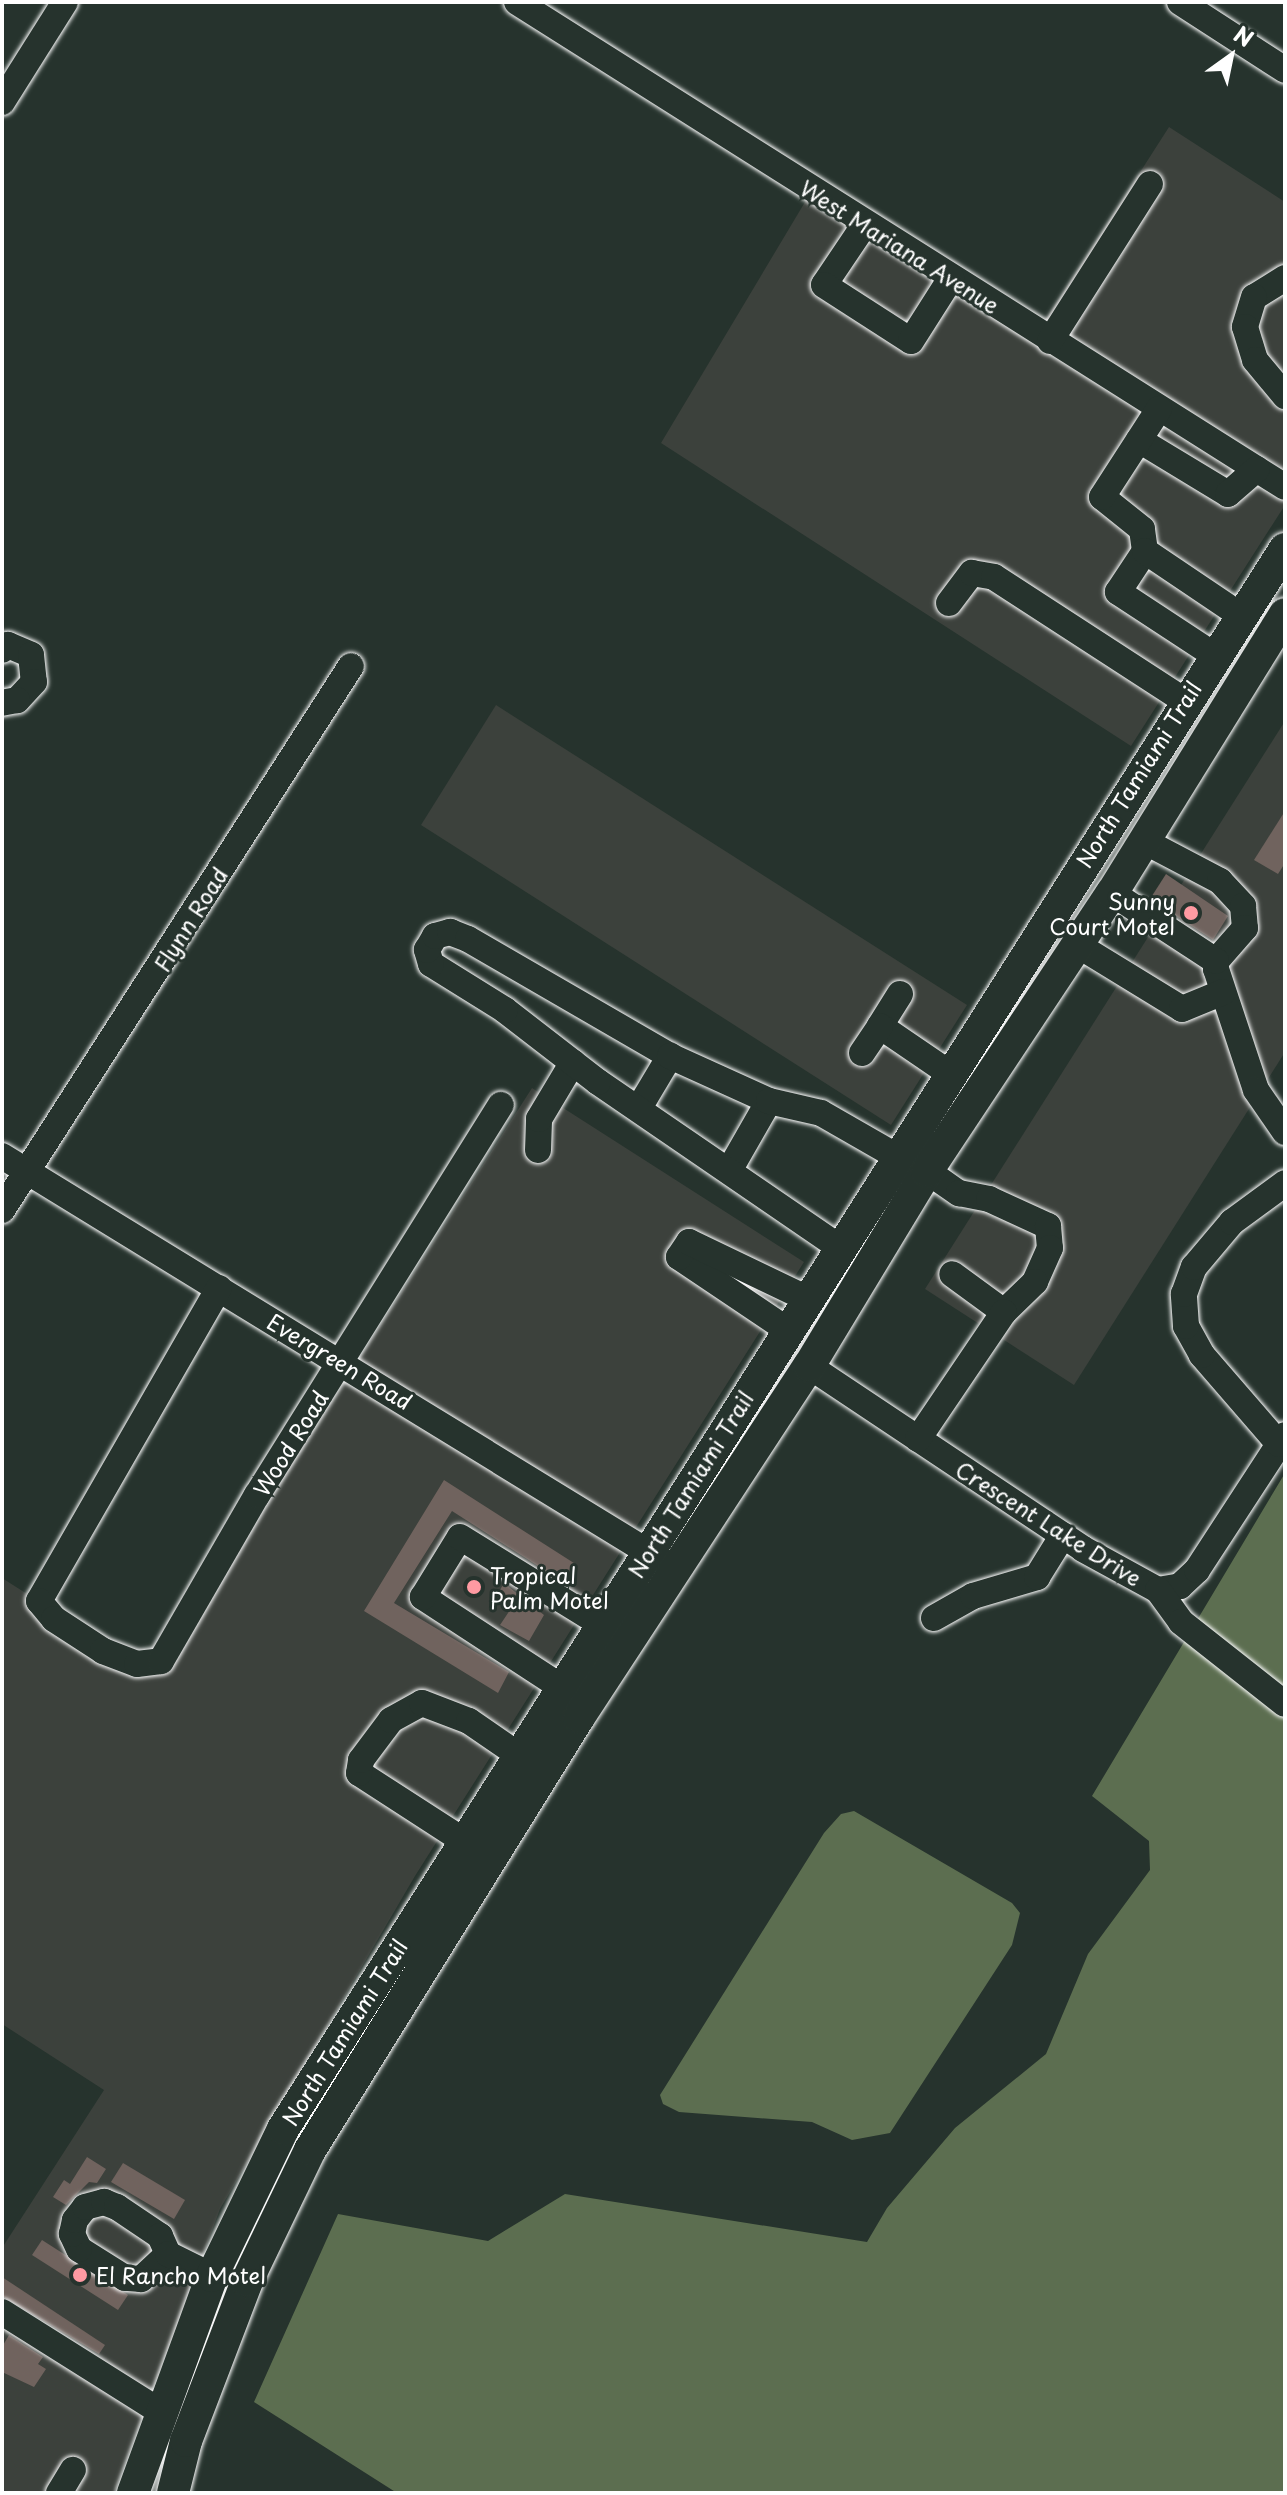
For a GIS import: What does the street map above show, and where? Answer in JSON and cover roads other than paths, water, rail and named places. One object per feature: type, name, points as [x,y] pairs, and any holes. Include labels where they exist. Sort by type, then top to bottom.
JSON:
[{"type":"main road","name":"North Tamiami Trail","points":[[173,2493],[186,2441],[247,2281],[310,2150],[662,1560],[786,1329],[1214,655],[1285,549]]},
{"type":"main road","name":"North Tamiami Trail","points":[[133,2493],[159,2411],[212,2276],[283,2129],[601,1624],[662,1560],[809,1366],[927,1171],[1112,893],[1285,614]]},
{"type":"main road","points":[[1038,1003],[1036,971],[1057,930],[1059,899]]},
{"type":"main road","points":[[980,1094],[981,1072],[1002,1026],[998,995]]},
{"type":"main road","points":[[365,2060],[361,2025],[383,1970]]},
{"type":"main road","points":[[310,2150],[317,2116],[335,2082],[329,2056]]},
{"type":"street","points":[[2,102],[65,2]]},
{"type":"street","name":"West Mariana Avenue","points":[[517,2],[1285,487]]},
{"type":"street","points":[[1180,2],[1285,70]]},
{"type":"street","points":[[1050,341],[1150,184]]},
{"type":"street","points":[[865,224],[824,285],[911,341],[951,278]]},
{"type":"street","points":[[1285,278],[1254,297],[1245,327],[1255,360],[1285,396]]},
{"type":"street","points":[[1159,409],[1102,497],[1142,529],[1145,551],[1118,592],[1214,655]]},
{"type":"street","points":[[1179,465],[1199,434]]},
{"type":"street","points":[[1139,440],[1228,494],[1257,469]]},
{"type":"street","points":[[1145,551],[1240,615]]},
{"type":"street","points":[[949,603],[972,573],[994,577],[1185,701]]},
{"type":"street","points":[[2,650],[8,645],[31,655],[34,682],[17,700],[2,703]]},
{"type":"street","name":"Flynn Road","points":[[2,1210],[351,666]]},
{"type":"street","points":[[1144,841],[1220,881],[1243,906],[1245,928],[1216,961]]},
{"type":"street","points":[[1112,893],[1216,961],[1223,992],[1256,1090],[1285,1132]]},
{"type":"street","points":[[839,1247],[573,1062],[505,1010],[431,964],[427,950],[435,936],[450,932],[468,939],[670,1056],[769,1101],[821,1113],[896,1156]]},
{"type":"street","points":[[1076,944],[1182,1009],[1223,992]]},
{"type":"street","points":[[505,1010],[526,974]]},
{"type":"street","points":[[862,1053],[900,994]]},
{"type":"street","points":[[880,1026],[949,1073]]},
{"type":"street","points":[[639,1108],[670,1056]]},
{"type":"street","points":[[538,1150],[539,1119],[573,1062]]},
{"type":"street","points":[[730,1169],[769,1101]]},
{"type":"street","name":"Wood Road","points":[[219,1288],[39,1601],[54,1619],[103,1651],[137,1664],[161,1661],[340,1361],[501,1105]]},
{"type":"street","name":"Evergreen Road","points":[[2,1156],[662,1560]]},
{"type":"street","points":[[918,1439],[1004,1312],[1035,1282],[1050,1248],[1048,1226],[989,1199],[959,1193],[927,1171]]},
{"type":"street","points":[[1282,1439],[1202,1355],[1186,1326],[1184,1294],[1194,1267],[1232,1222],[1285,1183]]},
{"type":"street","points":[[786,1329],[679,1257],[689,1242],[806,1298]]},
{"type":"street","points":[[952,1274],[1004,1312]]},
{"type":"street","name":"Crescent Lake Drive","points":[[809,1366],[1063,1535],[1158,1590],[1180,1586],[1197,1570],[1282,1439]]},
{"type":"street","points":[[934,1618],[973,1596],[1037,1577],[1063,1535]]},
{"type":"street","points":[[561,1687],[423,1597],[460,1537],[601,1624]]},
{"type":"street","points":[[1158,1590],[1181,1622],[1285,1704]]},
{"type":"street","points":[[464,1841],[359,1773],[361,1760],[391,1720],[422,1703],[469,1721],[517,1754]]},
{"type":"street","points":[[168,2254],[212,2276]]},
{"type":"street","points":[[2,2312],[159,2411]]},
{"type":"street","points":[[59,2493],[73,2470]]},
{"type":"place","name":"Sunny Court Motel","points":[[1191,913]]},
{"type":"place","name":"Tropical Palm Motel","points":[[474,1587]]},
{"type":"place","name":"El Rancho Motel","points":[[80,2275]]}]
